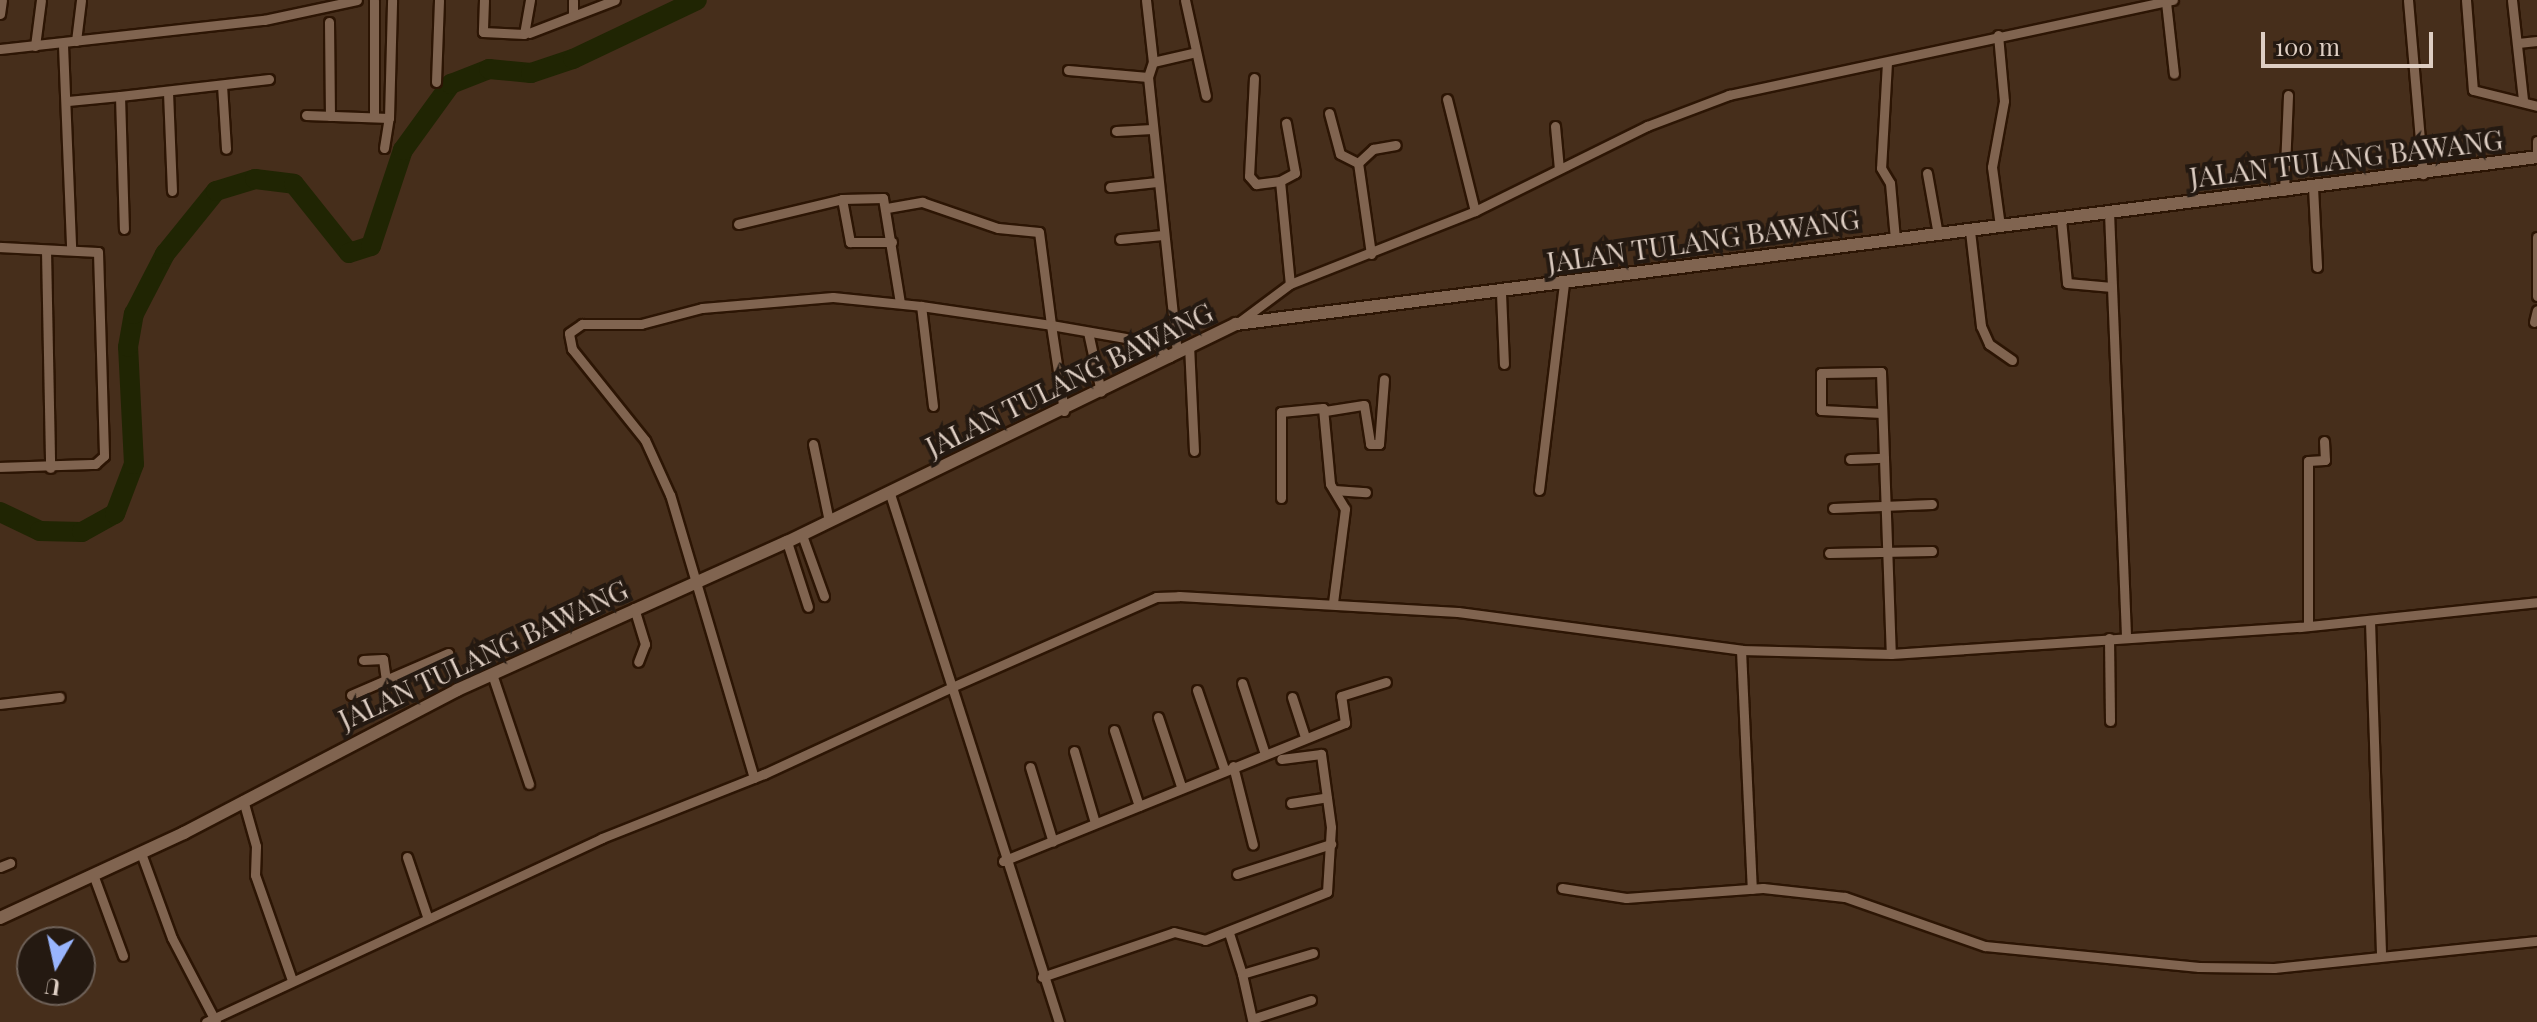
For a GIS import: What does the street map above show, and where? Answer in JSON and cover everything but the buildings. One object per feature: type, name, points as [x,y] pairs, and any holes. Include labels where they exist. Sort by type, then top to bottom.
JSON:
[{"type":"street","points":[[0,14],[2,0]]},
{"type":"street","points":[[35,46],[41,0]]},
{"type":"street","points":[[76,41],[81,0]]},
{"type":"street","points":[[0,49],[63,45],[264,20],[357,0]]},
{"type":"street","points":[[374,0],[374,117]]},
{"type":"street","points":[[384,148],[389,118],[392,0]]},
{"type":"street","points":[[436,82],[439,0]]},
{"type":"street","points":[[484,0],[483,32],[529,33],[555,29],[573,15],[615,0]]},
{"type":"street","points":[[529,33],[530,0]]},
{"type":"street","points":[[573,0],[573,15]]},
{"type":"street","points":[[1146,0],[1153,62],[1148,77],[1157,182],[1194,451]]},
{"type":"street","points":[[1185,0],[1206,96]]},
{"type":"street","points":[[2408,0],[2423,174]]},
{"type":"street","points":[[2466,0],[2473,90],[2482,98],[2523,99],[2537,106]]},
{"type":"street","points":[[2512,0],[2523,99]]},
{"type":"street","points":[[1236,324],[1290,284],[1475,211],[1559,169],[1729,95],[1998,35],[2169,1],[2174,74]]},
{"type":"street","points":[[329,22],[330,116]]},
{"type":"street","points":[[1998,35],[2004,101],[1992,167],[2000,226]]},
{"type":"street","points":[[2518,43],[2537,41]]},
{"type":"street","points":[[63,45],[68,101],[71,248]]},
{"type":"street","points":[[1153,62],[1196,52]]},
{"type":"street","points":[[1887,62],[1881,168],[1890,183],[1895,239]]},
{"type":"street","points":[[1068,70],[1148,77]]},
{"type":"street","points":[[1254,78],[1249,176],[1256,184],[1280,181],[1295,173],[1286,123]]},
{"type":"street","points":[[68,101],[269,79]]},
{"type":"street","points":[[222,85],[226,149]]},
{"type":"street","points":[[168,92],[172,191]]},
{"type":"street","points":[[2284,191],[2288,95]]},
{"type":"street","points":[[120,96],[124,229]]},
{"type":"street","points":[[1447,99],[1475,211]]},
{"type":"street","points":[[1329,113],[1340,154],[1358,163]]},
{"type":"street","points":[[306,115],[389,118]]},
{"type":"street","points":[[1555,126],[1559,169]]},
{"type":"street","points":[[1116,131],[1152,129]]},
{"type":"street","points":[[2537,141],[2537,151]]},
{"type":"street","points":[[1358,163],[1373,149],[1396,145]]},
{"type":"street","name":"JALAN TULANG BAWANG","points":[[0,918],[94,877],[492,674],[890,494],[1236,324],[1501,293],[2537,157]]},
{"type":"street","points":[[1358,163],[1371,254]]},
{"type":"street","points":[[1927,173],[1938,235]]},
{"type":"street","points":[[1280,181],[1290,284]]},
{"type":"street","points":[[1110,187],[1157,182]]},
{"type":"street","points":[[2313,187],[2317,267]]},
{"type":"street","points":[[738,224],[842,199],[878,194],[887,208],[900,303]]},
{"type":"street","points":[[842,199],[850,242],[892,242]]},
{"type":"street","points":[[887,208],[922,202],[998,228],[1039,232],[1064,411]]},
{"type":"street","points":[[2109,212],[2126,637]]},
{"type":"street","points":[[2061,219],[2067,283],[2112,287]]},
{"type":"street","points":[[1970,231],[1981,326],[1989,344],[2012,360]]},
{"type":"street","points":[[1120,239],[1163,235]]},
{"type":"street","points":[[2537,237],[2537,296]]},
{"type":"street","points":[[0,247],[71,248],[98,252],[104,456],[101,462],[50,468],[0,467]]},
{"type":"street","points":[[46,250],[50,468]]},
{"type":"street","points":[[1539,490],[1564,283]]},
{"type":"street","points":[[1501,293],[1504,364]]},
{"type":"street","points":[[754,778],[700,580],[645,440],[572,349],[569,333],[582,324],[641,324],[702,308],[868,296],[1162,345],[1178,352]]},
{"type":"street","points":[[921,306],[933,406]]},
{"type":"street","points":[[2534,322],[2537,310]]},
{"type":"street","points":[[1088,332],[1101,392]]},
{"type":"street","points":[[1879,369],[1891,654]]},
{"type":"street","points":[[1882,413],[1828,412],[1818,403],[1823,371],[1894,369]]},
{"type":"street","points":[[1364,405],[1370,444],[1378,444],[1384,379]]},
{"type":"street","points":[[1281,498],[1281,412],[1325,411],[1381,403]]},
{"type":"street","points":[[1325,411],[1334,490],[1345,509],[1333,603]]},
{"type":"street","points":[[2308,626],[2308,461],[2325,460],[2324,441]]},
{"type":"street","points":[[813,444],[829,521]]},
{"type":"street","points":[[1850,459],[1884,458]]},
{"type":"street","points":[[1334,490],[1366,492]]},
{"type":"street","points":[[890,494],[952,687],[1003,861],[1059,1022]]},
{"type":"street","points":[[1833,508],[1932,504]]},
{"type":"street","points":[[802,535],[824,596]]},
{"type":"street","points":[[787,542],[808,607]]},
{"type":"street","points":[[1829,553],[1932,551]]},
{"type":"street","points":[[141,853],[172,938],[213,1021],[292,980],[602,838],[754,778],[1156,597],[1333,603],[1741,650],[1891,654],[2308,626],[2537,602]]},
{"type":"street","points":[[634,608],[645,644],[638,662]]},
{"type":"street","points":[[2370,621],[2381,955]]},
{"type":"street","points":[[2109,638],[2110,721]]},
{"type":"street","points":[[1741,650],[1752,889]]},
{"type":"street","points":[[351,695],[448,653]]},
{"type":"street","points":[[363,660],[383,659],[386,680]]},
{"type":"street","points":[[492,674],[529,784]]},
{"type":"street","points":[[1003,861],[1347,721],[1341,696],[1386,682]]},
{"type":"street","points":[[1242,683],[1265,754]]},
{"type":"street","points":[[1197,690],[1228,768],[1253,845]]},
{"type":"street","points":[[0,704],[60,697]]},
{"type":"street","points":[[1292,697],[1305,737]]},
{"type":"street","points":[[1158,717],[1181,786]]},
{"type":"street","points":[[1114,730],[1139,806]]},
{"type":"street","points":[[1074,751],[1095,823]]},
{"type":"street","points":[[1042,977],[1174,932],[1200,941],[1229,933],[1327,892],[1331,844],[1321,754],[1281,759]]},
{"type":"street","points":[[1030,767],[1053,842]]},
{"type":"street","points":[[1291,803],[1327,797]]},
{"type":"street","points":[[243,800],[256,846],[255,875],[292,980]]},
{"type":"street","points":[[1237,874],[1331,844]]},
{"type":"street","points":[[407,857],[428,919]]},
{"type":"street","points":[[0,867],[10,863]]},
{"type":"street","points":[[94,877],[123,956]]},
{"type":"street","points":[[1562,888],[1626,898],[1752,889],[1845,897],[1985,946],[2057,956],[2274,968],[2537,941]]},
{"type":"street","points":[[1229,933],[1255,1020],[1311,1000]]},
{"type":"street","points":[[1242,974],[1313,953]]},
{"type":"waterway","points":[[0,512],[40,531],[82,532],[115,514],[134,464],[128,347],[134,314],[165,254],[216,191],[255,179],[294,184],[349,253],[371,246],[403,150],[451,84],[489,69],[531,73],[573,59],[697,0]]}]
